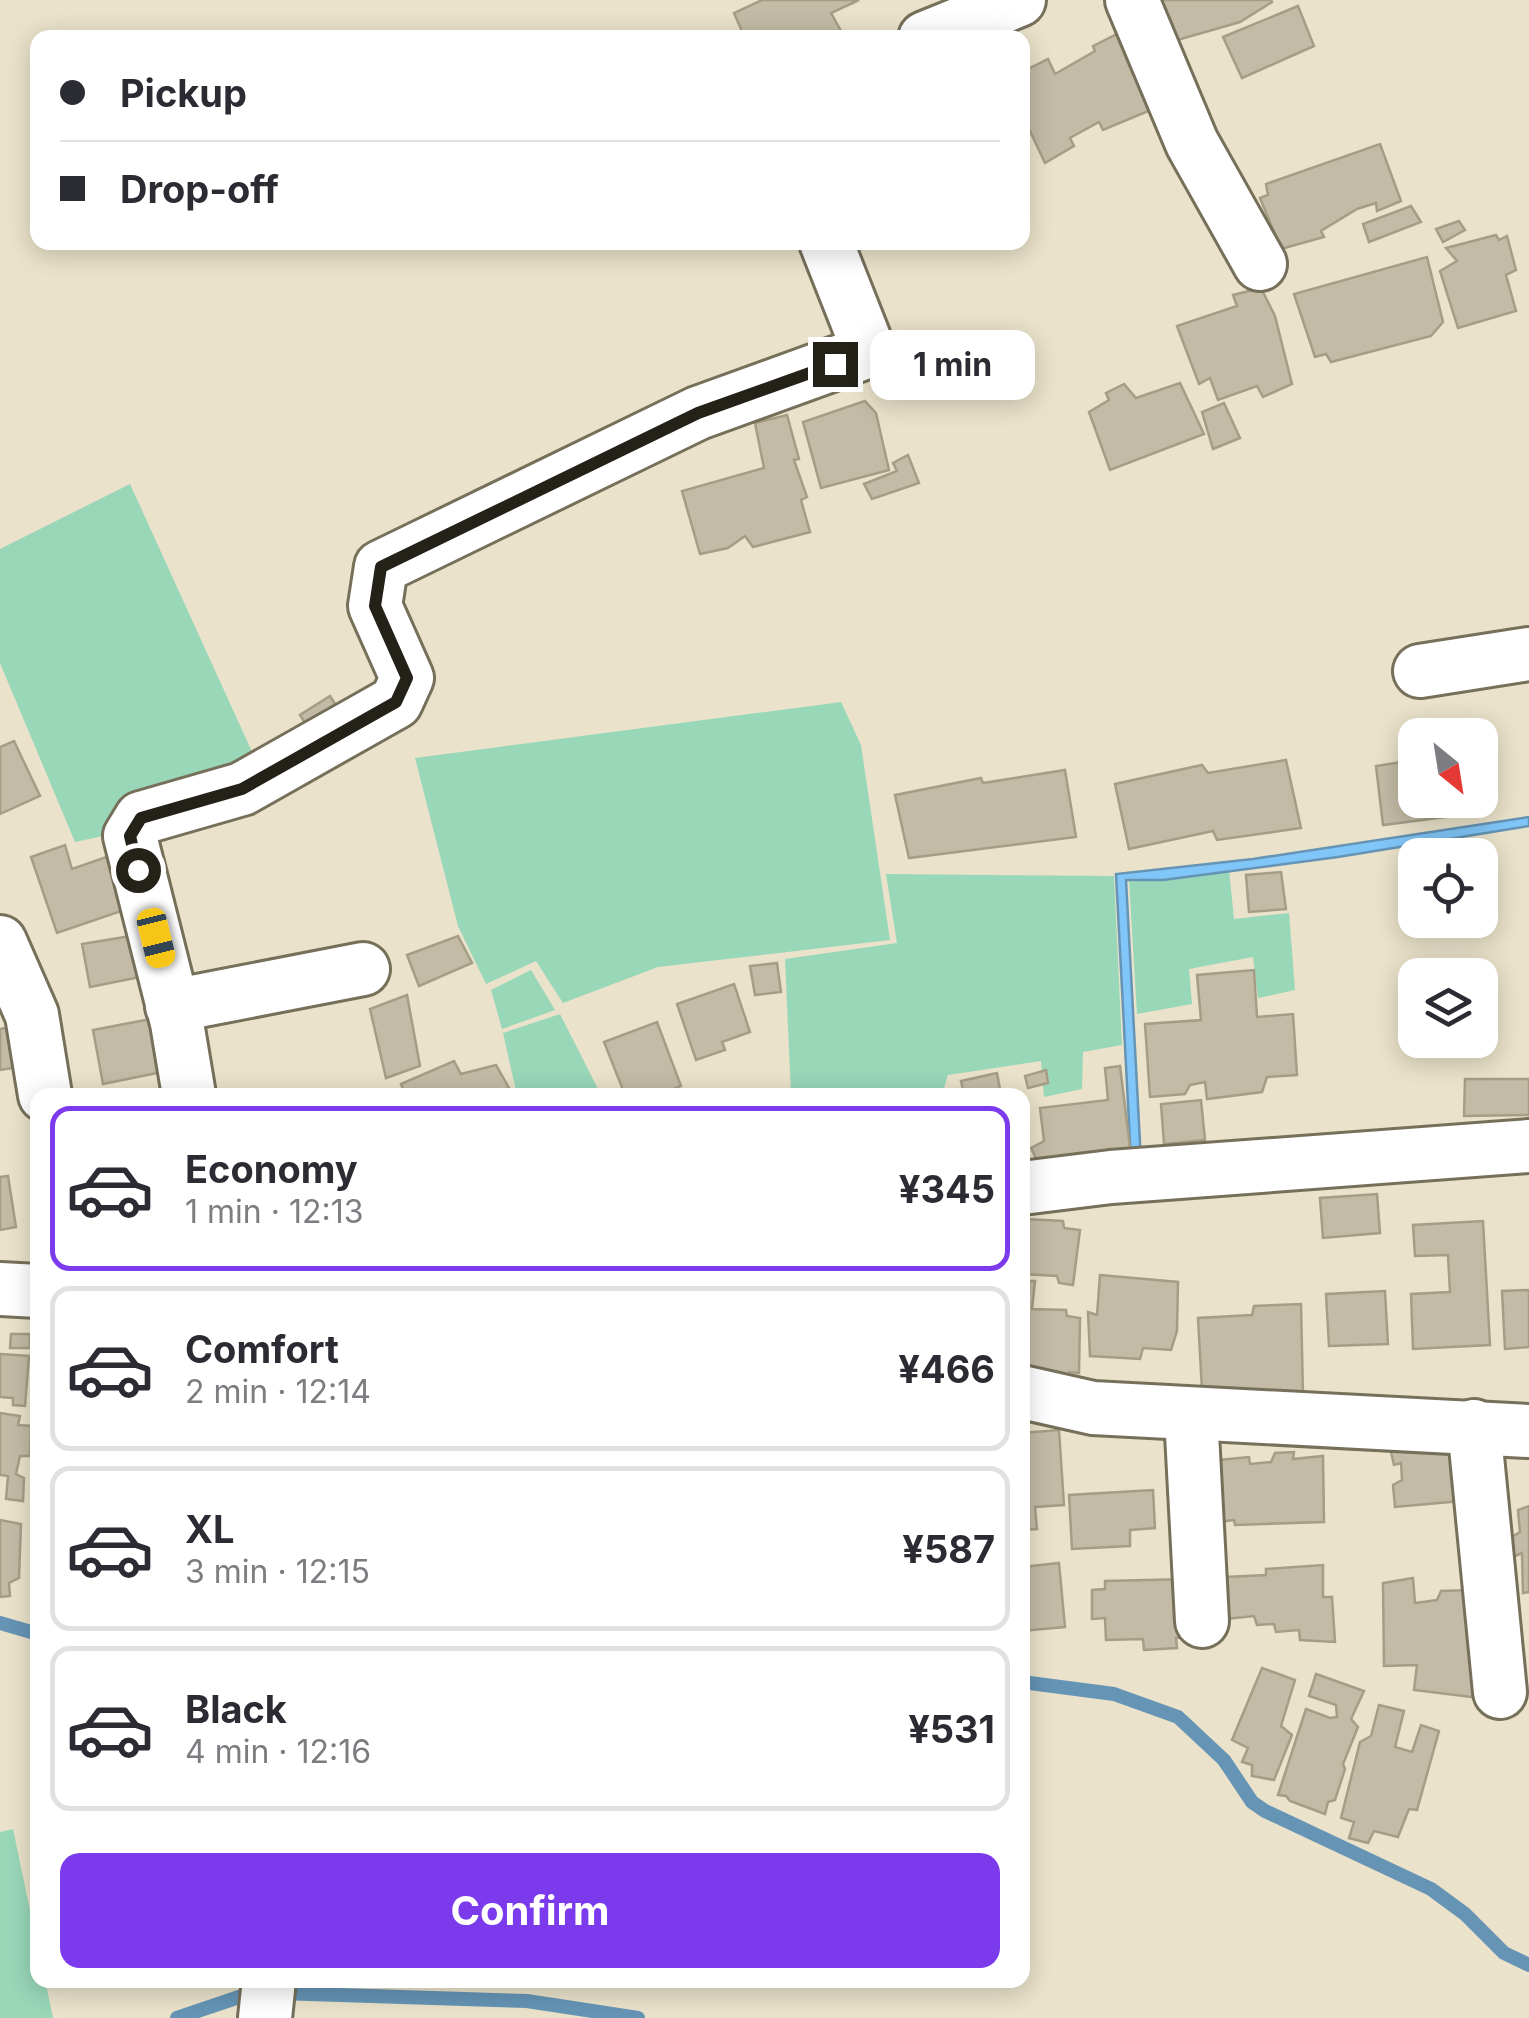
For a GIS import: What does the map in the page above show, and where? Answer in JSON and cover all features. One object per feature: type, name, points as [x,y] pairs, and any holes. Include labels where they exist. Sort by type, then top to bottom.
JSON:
[{"type":"street","points":[[945,30],[1019,0]]},
{"type":"street","points":[[1132,0],[1192,143],[1260,264]]},
{"type":"street","points":[[188,1088],[172,1006],[130,836],[141,818],[242,789],[396,702],[407,678],[375,606],[381,567],[698,413],[869,351],[829,250]]},
{"type":"street","points":[[1420,671],[1529,654]]},
{"type":"street","points":[[0,942],[32,1015],[44,1088]]},
{"type":"street","points":[[172,1006],[363,970]]},
{"type":"street","points":[[1030,1187],[1111,1177],[1529,1146]]},
{"type":"street","points":[[0,1289],[30,1291]]},
{"type":"street","points":[[1030,1394],[1093,1408],[1529,1431]]},
{"type":"street","points":[[1191,1414],[1202,1621]]},
{"type":"street","points":[[1474,1426],[1500,1692]]},
{"type":"street","points":[[265,2018],[267,1988]]},
{"type":"green space","points":[[130,484],[258,765],[117,833],[75,842],[0,663],[0,549]]},
{"type":"green space","points":[[841,702],[861,745],[890,940],[658,967],[563,1003],[536,961],[486,984],[458,926],[415,758]]},
{"type":"green space","points":[[1229,869],[1234,919],[1289,913],[1295,990],[1258,998],[1253,957],[1189,969],[1192,1004],[1137,1014],[1129,880]]},
{"type":"green space","points":[[886,874],[1114,876],[1122,1045],[1083,1052],[1082,1089],[1044,1097],[1041,1061],[948,1075],[944,1088],[791,1088],[785,959],[897,943]]},
{"type":"green space","points":[[531,970],[555,1010],[502,1029],[491,990]]},
{"type":"green space","points":[[560,1014],[597,1088],[515,1088],[503,1033]]},
{"type":"green space","points":[[13,1829],[30,1910],[30,1988],[47,1988],[53,2018],[0,2018],[0,1832]]},
{"type":"water","points":[[1529,817],[1529,826],[1455,838],[1398,838],[1398,847],[1338,857],[1163,880],[1126,880],[1141,1161],[1131,1161],[1116,874],[1253,859]]},
{"type":"building","points":[[762,0],[859,0],[831,13],[841,30],[741,30],[734,13]]},
{"type":"building","points":[[1157,1],[1272,2],[1240,22],[1174,41]]},
{"type":"building","points":[[1298,6],[1314,46],[1242,78],[1223,37]]},
{"type":"building","points":[[1127,29],[1158,107],[1103,130],[1099,122],[1070,138],[1074,146],[1045,163],[1030,131],[1030,68],[1048,59],[1055,74],[1095,51],[1093,46]]},
{"type":"building","points":[[1380,144],[1401,201],[1377,211],[1376,203],[1357,209],[1321,231],[1324,237],[1281,249],[1260,198],[1268,195],[1266,184]]},
{"type":"building","points":[[1411,206],[1421,222],[1369,242],[1363,224]]},
{"type":"building","points":[[1459,221],[1465,230],[1443,242],[1436,229]]},
{"type":"building","points":[[1496,235],[1499,240],[1507,236],[1516,270],[1506,275],[1516,311],[1458,328],[1440,271],[1457,261],[1446,248]]},
{"type":"building","points":[[1427,257],[1443,322],[1431,336],[1331,362],[1326,354],[1315,357],[1294,294]]},
{"type":"building","points":[[1261,288],[1275,316],[1292,384],[1263,397],[1257,386],[1218,400],[1210,378],[1199,384],[1177,326],[1237,306],[1233,295]]},
{"type":"building","points":[[1180,383],[1204,434],[1110,470],[1089,412],[1109,400],[1106,393],[1124,384],[1136,398]]},
{"type":"building","points":[[865,401],[876,413],[889,470],[821,488],[803,422]]},
{"type":"building","points":[[1224,403],[1240,438],[1213,449],[1202,412]]},
{"type":"building","points":[[787,415],[799,459],[794,460],[807,497],[801,500],[810,532],[753,547],[745,536],[728,548],[700,554],[682,491],[764,468],[755,423]]},
{"type":"building","points":[[908,455],[919,483],[872,499],[864,484],[897,471],[893,463]]},
{"type":"building","points":[[330,696],[344,718],[313,736],[300,715]]},
{"type":"building","points":[[14,741],[40,796],[0,814],[0,747]]},
{"type":"building","points":[[1286,760],[1301,828],[1217,840],[1213,831],[1129,849],[1115,784],[1202,765],[1208,773]]},
{"type":"building","points":[[1398,763],[1398,818],[1438,818],[1383,825],[1376,766]]},
{"type":"building","points":[[1065,770],[1076,837],[909,858],[895,795],[981,778],[983,783]]},
{"type":"building","points":[[65,845],[72,869],[115,854],[133,907],[57,933],[31,857]]},
{"type":"building","points":[[1281,872],[1286,909],[1249,912],[1246,875]]},
{"type":"building","points":[[143,934],[150,975],[90,987],[82,944]]},
{"type":"building","points":[[458,936],[472,963],[419,986],[407,955]]},
{"type":"building","points":[[777,963],[781,992],[755,995],[750,966]]},
{"type":"building","points":[[1254,970],[1257,1017],[1293,1014],[1297,1075],[1267,1077],[1262,1092],[1207,1099],[1205,1082],[1190,1085],[1185,1094],[1150,1097],[1145,1024],[1201,1020],[1197,975]]},
{"type":"building","points":[[734,984],[750,1032],[722,1042],[725,1050],[696,1060],[677,1004]]},
{"type":"building","points":[[407,995],[420,1066],[386,1078],[370,1009]]},
{"type":"building","points":[[161,1017],[172,1070],[103,1084],[93,1030]]},
{"type":"building","points":[[657,1022],[681,1086],[622,1088],[604,1042]]},
{"type":"building","points":[[12,1027],[19,1067],[0,1070],[0,1029]]},
{"type":"building","points":[[454,1061],[461,1074],[496,1065],[509,1088],[402,1088],[401,1084]]},
{"type":"building","points":[[1120,1066],[1131,1155],[1040,1167],[1031,1148],[1044,1141],[1040,1108],[1108,1100],[1105,1068]]},
{"type":"building","points":[[1046,1070],[1048,1083],[1028,1088],[1025,1076]]},
{"type":"building","points":[[997,1073],[1000,1088],[962,1088],[961,1081]]},
{"type":"building","points":[[1465,1079],[1529,1079],[1529,1115],[1464,1116]]},
{"type":"building","points":[[1201,1100],[1205,1140],[1164,1144],[1161,1104]]},
{"type":"building","points":[[8,1176],[16,1227],[0,1230],[0,1177]]},
{"type":"building","points":[[1377,1194],[1380,1233],[1323,1238],[1320,1198]]},
{"type":"building","points":[[1030,1219],[1063,1221],[1064,1228],[1080,1230],[1073,1285],[1059,1283],[1057,1276],[1030,1274]]},
{"type":"building","points":[[1483,1221],[1490,1345],[1413,1349],[1411,1294],[1450,1292],[1448,1255],[1415,1256],[1413,1225]]},
{"type":"building","points":[[1100,1275],[1178,1282],[1177,1331],[1171,1350],[1143,1348],[1140,1359],[1090,1356],[1088,1312],[1097,1315]]},
{"type":"building","points":[[1030,1281],[1035,1281],[1032,1309],[1066,1310],[1067,1316],[1080,1318],[1079,1373],[1069,1372],[1065,1384],[1039,1380],[1042,1369],[1030,1368]]},
{"type":"building","points":[[1529,1290],[1529,1347],[1505,1349],[1502,1291]]},
{"type":"building","points":[[1385,1291],[1388,1344],[1329,1346],[1326,1294]]},
{"type":"building","points":[[1301,1304],[1303,1395],[1202,1390],[1198,1318],[1252,1315],[1254,1306]]},
{"type":"building","points":[[11,1334],[30,1334],[30,1348],[10,1348]]},
{"type":"building","points":[[0,1354],[29,1356],[25,1406],[13,1405],[13,1398],[0,1397]]},
{"type":"building","points":[[0,1413],[20,1416],[18,1425],[30,1426],[30,1456],[20,1456],[16,1474],[24,1478],[23,1501],[6,1499],[8,1476],[0,1475]]},
{"type":"building","points":[[1059,1430],[1064,1505],[1035,1507],[1037,1529],[1030,1529],[1030,1432]]},
{"type":"building","points":[[1457,1441],[1461,1501],[1395,1507],[1393,1485],[1402,1480],[1401,1463],[1394,1465],[1391,1452]]},
{"type":"building","points":[[1294,1452],[1293,1459],[1323,1456],[1324,1522],[1211,1523],[1208,1461],[1249,1457],[1250,1464],[1271,1462],[1275,1453]]},
{"type":"building","points":[[1153,1490],[1155,1528],[1130,1530],[1130,1546],[1072,1549],[1069,1495]]},
{"type":"building","points":[[1529,1506],[1529,1592],[1523,1593],[1522,1553],[1513,1557],[1508,1539],[1520,1532],[1518,1510]]},
{"type":"building","points":[[0,1520],[21,1524],[19,1578],[9,1583],[10,1596],[0,1597]]},
{"type":"building","points":[[1059,1563],[1065,1627],[1030,1630],[1030,1566]]},
{"type":"building","points":[[1323,1565],[1323,1597],[1332,1597],[1335,1642],[1300,1640],[1299,1630],[1276,1632],[1274,1624],[1257,1625],[1254,1616],[1225,1619],[1226,1577],[1266,1575],[1266,1569]]},
{"type":"building","points":[[1413,1578],[1415,1603],[1437,1600],[1441,1591],[1473,1590],[1480,1698],[1414,1690],[1417,1665],[1384,1666],[1383,1583]]},
{"type":"building","points":[[1189,1579],[1190,1637],[1176,1638],[1177,1648],[1144,1650],[1143,1639],[1106,1640],[1105,1618],[1092,1619],[1092,1590],[1105,1589],[1105,1581]]},
{"type":"building","points":[[1262,1668],[1295,1680],[1281,1726],[1292,1735],[1274,1780],[1252,1776],[1252,1765],[1242,1762],[1248,1748],[1232,1740]]},
{"type":"building","points":[[1316,1674],[1364,1691],[1351,1719],[1358,1727],[1343,1764],[1345,1769],[1335,1800],[1328,1802],[1325,1814],[1278,1795],[1306,1709],[1337,1717],[1336,1705],[1309,1696]]},
{"type":"building","points":[[1379,1705],[1404,1711],[1395,1747],[1412,1752],[1421,1725],[1439,1731],[1417,1810],[1409,1809],[1398,1837],[1374,1831],[1368,1843],[1349,1838],[1354,1822],[1341,1818],[1360,1742],[1371,1736]]},
{"type":"waterway","points":[[0,1623],[30,1632]]},
{"type":"waterway","points":[[1030,1683],[1114,1694],[1178,1717],[1224,1760],[1252,1802],[1431,1889],[1465,1914],[1504,1953],[1529,1965]]},
{"type":"waterway","points":[[278,1993],[527,2001],[638,2018]]},
{"type":"waterway","points":[[177,2018],[257,1994]]},
{"type":"route","points":[[138,870],[130,836],[141,818],[242,789],[396,702],[407,678],[375,606],[381,567],[698,413],[835,364]]}]
